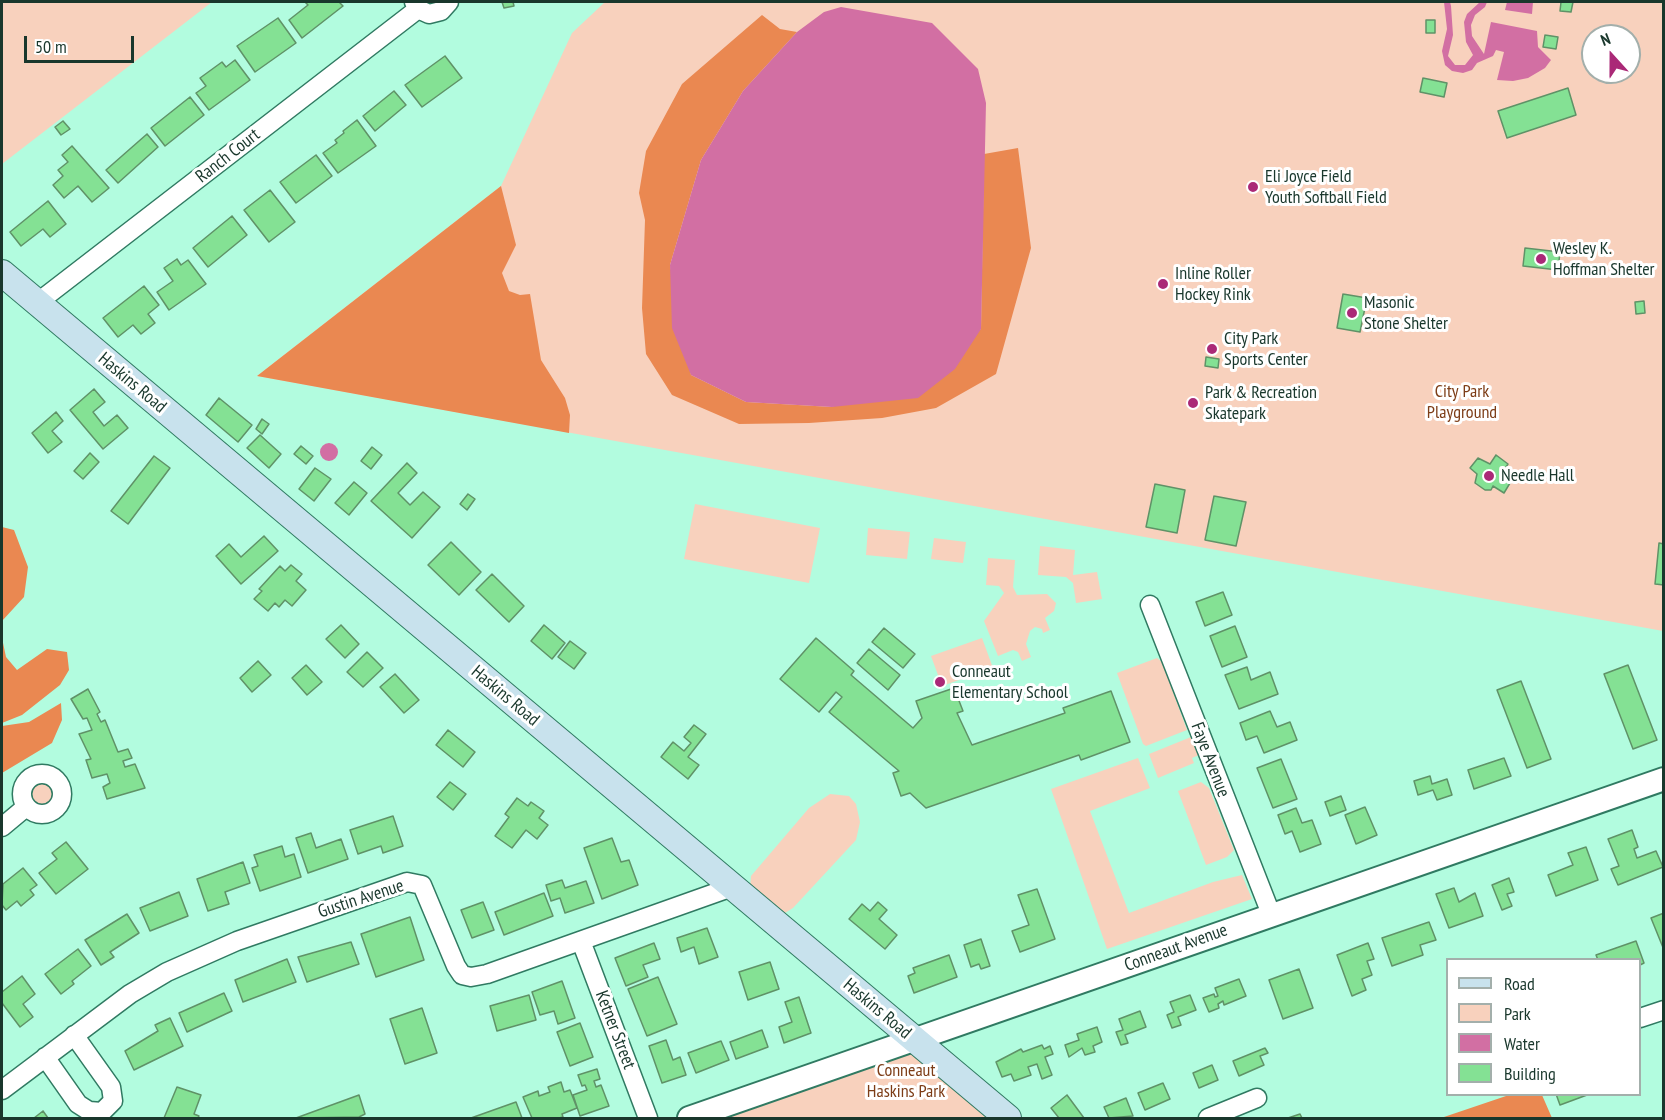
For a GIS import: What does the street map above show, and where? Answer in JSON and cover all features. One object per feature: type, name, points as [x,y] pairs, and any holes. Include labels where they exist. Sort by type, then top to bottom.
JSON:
[{"type":"main road","name":"Haskins Road","points":[[2,273],[1008,1119]]},
{"type":"street","name":"Ranch Court","points":[[37,303],[416,5],[429,14],[436,13],[448,2]]},
{"type":"street","name":"Faye Avenue","points":[[1150,605],[1271,914]]},
{"type":"street","name":"Conneaut Avenue","points":[[689,1119],[1663,779]]},
{"type":"street","points":[[2,827],[26,807]]},
{"type":"street","name":"Gustin Avenue","points":[[2,1090],[130,994],[196,957],[407,882],[422,885],[462,975],[471,977],[486,974],[732,887]]},
{"type":"street","name":"Ketner Street","points":[[581,941],[648,1119]]},
{"type":"street","points":[[1641,1018],[1664,1010]]},
{"type":"street","points":[[45,1057],[78,1104],[89,1111],[102,1112],[113,1101],[111,1088],[74,1035]]},
{"type":"street","points":[[1209,1119],[1257,1098]]},
{"type":"green space","points":[[2,2],[212,2],[2,164]]},
{"type":"green space","name":"City Park Playground","points":[[605,2],[1663,2],[1663,631],[257,376],[501,186],[572,33]]},
{"type":"green space","points":[[695,504],[820,528],[809,583],[684,559]]},
{"type":"green space","points":[[868,528],[910,532],[907,559],[866,555]]},
{"type":"green space","points":[[934,538],[966,542],[963,563],[931,559]]},
{"type":"green space","points":[[1040,546],[1075,550],[1073,575],[1097,572],[1102,599],[1076,603],[1073,583],[1066,577],[1038,575]]},
{"type":"green space","points":[[988,558],[1015,560],[1013,587],[1017,595],[1047,594],[1056,603],[1054,611],[1045,618],[1050,630],[1043,633],[1042,629],[1035,627],[1030,631],[1026,644],[1031,657],[1022,661],[1018,652],[1013,650],[998,656],[984,621],[1004,593],[999,586],[986,585]]},
{"type":"green space","points":[[982,638],[993,668],[942,686],[931,656]]},
{"type":"green space","points":[[1157,658],[1162,662],[1187,730],[1146,746],[1143,744],[1117,673]]},
{"type":"green space","points":[[1191,737],[1199,755],[1192,758],[1194,763],[1158,778],[1149,754]]},
{"type":"green space","points":[[1138,758],[1150,788],[1090,811],[1129,913],[1213,882],[1242,875],[1252,899],[1107,949],[1051,789]]},
{"type":"green space","points":[[42,782],[50,785],[53,793],[50,801],[42,804],[34,801],[31,793],[34,785]]},
{"type":"green space","points":[[1201,782],[1209,788],[1234,850],[1227,857],[1206,865],[1178,791]]},
{"type":"green space","points":[[830,794],[849,796],[856,804],[860,822],[856,840],[793,908],[780,916],[750,890],[751,876],[809,808]]},
{"type":"green space","name":"Conneaut Haskins Park","points":[[914,1040],[1008,1118],[688,1118]]},
{"type":"shaded area","points":[[762,15],[780,29],[797,32],[743,91],[701,160],[670,265],[691,375],[746,402],[832,407],[981,329],[984,154],[1018,148],[1031,248],[996,374],[936,408],[882,418],[809,423],[739,424],[672,395],[646,354],[642,308],[645,220],[639,193],[646,151],[682,84]]},
{"type":"shaded area","points":[[501,186],[516,245],[502,273],[509,291],[520,295],[530,294],[541,360],[565,398],[570,415],[569,433],[257,376]]},
{"type":"shaded area","points":[[2,527],[14,530],[28,567],[24,597],[2,621]]},
{"type":"shaded area","points":[[2,638],[6,657],[17,670],[47,649],[67,652],[69,670],[60,685],[22,715],[2,723]]},
{"type":"shaded area","points":[[61,703],[62,720],[52,743],[2,773],[2,726],[29,722]]},
{"type":"shaded area","points":[[1506,1096],[1542,1096],[1552,1118],[1441,1118]]},
{"type":"water","points":[[1444,2],[1450,2],[1451,6],[1453,35],[1448,56],[1455,65],[1465,65],[1473,55],[1466,42],[1464,22],[1467,14],[1480,2],[1487,2],[1485,7],[1475,15],[1471,25],[1472,36],[1484,54],[1491,22],[1537,31],[1538,47],[1551,60],[1545,68],[1528,78],[1513,81],[1497,80],[1504,52],[1496,50],[1493,56],[1477,63],[1472,70],[1463,73],[1452,71],[1445,65],[1442,51],[1447,29]]},
{"type":"water","points":[[1507,2],[1533,2],[1532,14],[1505,10]]},
{"type":"water","points":[[841,7],[932,23],[978,69],[986,103],[981,329],[955,369],[918,398],[832,407],[746,402],[691,375],[672,328],[670,265],[701,160],[743,91],[797,32],[824,12]]},
{"type":"water","points":[[329,443],[335,446],[338,452],[335,458],[329,461],[323,458],[320,452],[323,446]]},
{"type":"building","points":[[305,2],[339,2],[343,6],[302,38],[289,20],[308,5]]},
{"type":"building","points":[[502,2],[513,2],[514,6],[504,8]]},
{"type":"building","points":[[1561,2],[1573,2],[1571,12],[1560,11]]},
{"type":"building","points":[[278,18],[296,43],[255,72],[237,46]]},
{"type":"building","points":[[1426,20],[1435,20],[1435,33],[1426,33]]},
{"type":"building","points":[[1545,35],[1558,37],[1556,49],[1543,47]]},
{"type":"building","points":[[445,56],[462,78],[422,107],[405,85]]},
{"type":"building","points":[[235,60],[250,80],[209,110],[196,93],[206,86],[200,78],[222,62],[226,67]]},
{"type":"building","points":[[1423,78],[1447,83],[1444,97],[1420,92]]},
{"type":"building","points":[[1568,88],[1576,115],[1507,138],[1498,111]]},
{"type":"building","points":[[394,91],[406,105],[375,131],[363,116]]},
{"type":"building","points":[[190,97],[204,115],[165,146],[151,128]]},
{"type":"building","points":[[357,120],[376,146],[338,173],[323,153],[337,143],[335,140]]},
{"type":"building","points":[[63,121],[70,129],[61,135],[55,127]]},
{"type":"building","points":[[147,134],[158,147],[118,183],[106,170]]},
{"type":"building","points":[[72,146],[109,188],[92,202],[78,186],[64,198],[53,185],[63,176],[58,170],[68,162],[62,155]]},
{"type":"building","points":[[316,155],[332,176],[296,203],[280,182]]},
{"type":"building","points":[[270,190],[295,222],[269,242],[244,210]]},
{"type":"building","points":[[48,201],[66,224],[50,237],[43,229],[21,246],[10,232]]},
{"type":"building","points":[[232,216],[247,235],[208,267],[193,248]]},
{"type":"building","name":"Wesley K. Hoffman Shelter","points":[[1525,248],[1560,252],[1558,270],[1523,266]]},
{"type":"building","points":[[177,259],[181,265],[188,260],[206,284],[169,310],[157,292],[173,281],[164,268]]},
{"type":"building","points":[[144,286],[159,305],[148,314],[155,323],[141,334],[133,325],[118,337],[103,318]]},
{"type":"building","name":"Masonic Stone Shelter","points":[[1343,294],[1367,298],[1360,332],[1337,328]]},
{"type":"building","points":[[1644,301],[1645,313],[1636,314],[1635,302]]},
{"type":"building","points":[[1206,357],[1219,359],[1218,368],[1205,366]]},
{"type":"building","points":[[94,389],[105,402],[93,412],[104,426],[117,415],[128,428],[103,449],[70,410]]},
{"type":"building","points":[[219,398],[252,425],[238,442],[206,415]]},
{"type":"building","points":[[56,412],[63,421],[52,431],[62,442],[48,453],[32,433]]},
{"type":"building","points":[[262,419],[269,424],[262,434],[256,429]]},
{"type":"building","points":[[260,435],[281,454],[269,468],[247,448]]},
{"type":"building","points":[[301,446],[313,456],[306,464],[294,454]]},
{"type":"building","points":[[372,447],[382,455],[371,469],[361,461]]},
{"type":"building","points":[[90,453],[99,462],[83,479],[74,471]]},
{"type":"building","name":"Needle Hall","points":[[1496,455],[1508,464],[1502,473],[1502,478],[1510,483],[1504,493],[1493,486],[1491,490],[1485,490],[1475,483],[1477,474],[1470,468],[1478,458],[1490,464]]},
{"type":"building","points":[[154,456],[170,468],[128,524],[111,511]]},
{"type":"building","points":[[407,463],[417,473],[398,493],[410,505],[423,492],[440,507],[412,538],[371,501]]},
{"type":"building","points":[[315,468],[331,479],[314,501],[299,489]]},
{"type":"building","points":[[354,482],[367,493],[349,515],[335,503]]},
{"type":"building","points":[[1155,484],[1185,490],[1177,533],[1146,527]]},
{"type":"building","points":[[468,494],[475,499],[467,510],[460,504]]},
{"type":"building","points":[[1214,496],[1246,502],[1236,546],[1205,540]]},
{"type":"building","points":[[264,536],[278,551],[241,584],[216,556],[229,544],[241,557]]},
{"type":"building","points":[[451,542],[481,572],[459,595],[428,565]]},
{"type":"building","points":[[1659,543],[1664,544],[1664,585],[1655,584]]},
{"type":"building","points":[[291,565],[302,574],[296,581],[306,590],[292,606],[285,600],[279,607],[275,603],[268,611],[254,599],[262,591],[259,589],[280,566],[285,571]]},
{"type":"building","points":[[492,574],[524,606],[509,622],[476,590]]},
{"type":"building","points":[[1223,592],[1232,615],[1205,626],[1196,602]]},
{"type":"building","points":[[341,625],[359,644],[345,658],[326,639]]},
{"type":"building","points":[[544,625],[565,643],[552,659],[531,641]]},
{"type":"building","points":[[1235,626],[1247,657],[1222,667],[1210,636]]},
{"type":"building","points":[[884,628],[915,654],[903,668],[872,642]]},
{"type":"building","points":[[816,638],[854,671],[851,675],[913,728],[922,718],[916,701],[954,688],[963,711],[957,713],[972,745],[1065,713],[1063,708],[1111,691],[1130,742],[1081,760],[1079,755],[926,808],[910,793],[901,796],[893,773],[899,771],[829,712],[842,697],[836,692],[819,712],[780,679]]},
{"type":"building","points":[[570,641],[586,653],[574,669],[558,657]]},
{"type":"building","points":[[869,649],[900,675],[888,690],[857,663]]},
{"type":"building","points":[[367,652],[383,668],[363,687],[347,672]]},
{"type":"building","points":[[258,661],[271,675],[252,692],[240,678]]},
{"type":"building","points":[[306,665],[322,682],[307,695],[292,678]]},
{"type":"building","points":[[1628,665],[1657,740],[1633,749],[1604,674]]},
{"type":"building","points":[[1247,667],[1251,680],[1270,672],[1278,694],[1239,709],[1225,675]]},
{"type":"building","points":[[395,674],[419,700],[404,713],[380,687]]},
{"type":"building","points":[[1521,681],[1551,759],[1527,768],[1497,690]]},
{"type":"building","points":[[88,689],[100,712],[97,714],[101,722],[105,720],[118,752],[128,749],[132,758],[123,761],[125,767],[135,764],[145,788],[107,799],[103,787],[110,783],[107,774],[92,778],[86,760],[91,759],[79,734],[92,730],[87,718],[83,719],[71,699]]},
{"type":"building","points":[[1270,711],[1277,727],[1290,722],[1297,740],[1264,753],[1257,736],[1246,740],[1240,723]]},
{"type":"building","points":[[694,725],[706,734],[688,757],[699,765],[688,779],[661,757],[673,742],[684,751],[691,743],[684,737]]},
{"type":"building","points":[[448,730],[475,752],[463,767],[436,745]]},
{"type":"building","points":[[1504,758],[1511,776],[1474,789],[1468,770]]},
{"type":"building","points":[[1281,759],[1297,799],[1273,808],[1257,768]]},
{"type":"building","points":[[1430,776],[1432,784],[1447,779],[1452,795],[1437,800],[1433,790],[1418,795],[1414,781]]},
{"type":"building","points":[[450,782],[466,794],[453,810],[437,797]]},
{"type":"building","points":[[1341,796],[1346,810],[1330,816],[1325,802]]},
{"type":"building","points":[[517,798],[528,806],[531,802],[544,811],[539,818],[548,825],[537,839],[526,830],[512,848],[495,836],[509,817],[505,814]]},
{"type":"building","points":[[1365,807],[1377,835],[1356,844],[1345,815]]},
{"type":"building","points":[[1296,808],[1302,823],[1312,820],[1321,844],[1300,852],[1292,831],[1285,834],[1278,815]]},
{"type":"building","points":[[393,816],[403,846],[383,853],[381,846],[358,854],[350,830]]},
{"type":"building","points":[[1632,830],[1638,847],[1634,849],[1637,858],[1656,851],[1663,867],[1618,885],[1611,869],[1619,866],[1608,839]]},
{"type":"building","points":[[311,833],[316,848],[341,839],[348,859],[308,873],[296,838]]},
{"type":"building","points":[[612,838],[621,862],[629,860],[638,885],[602,899],[584,848]]},
{"type":"building","points":[[66,842],[88,869],[56,894],[39,873],[57,859],[52,853]]},
{"type":"building","points":[[282,846],[285,857],[294,854],[301,877],[260,891],[252,868],[258,866],[254,855]]},
{"type":"building","points":[[1586,847],[1598,880],[1556,896],[1548,875],[1573,865],[1568,853]]},
{"type":"building","points":[[243,862],[250,883],[225,892],[229,904],[208,911],[197,879]]},
{"type":"building","points":[[23,868],[37,885],[30,890],[34,895],[21,906],[17,901],[6,910],[2,905],[3,884]]},
{"type":"building","points":[[1509,878],[1514,892],[1507,894],[1512,906],[1502,910],[1492,885]]},
{"type":"building","points":[[562,880],[565,888],[586,881],[594,903],[565,913],[560,898],[551,901],[546,885]]},
{"type":"building","points":[[1454,888],[1459,902],[1475,893],[1483,916],[1449,928],[1436,894]]},
{"type":"building","points":[[1037,889],[1055,939],[1020,952],[1012,931],[1029,925],[1018,895]]},
{"type":"building","points":[[179,892],[188,916],[150,931],[140,908]]},
{"type":"building","points":[[544,893],[553,916],[504,935],[495,912]]},
{"type":"building","points":[[483,902],[494,930],[472,938],[461,910]]},
{"type":"building","points":[[878,902],[887,910],[879,919],[897,935],[885,949],[849,919],[862,904],[870,911]]},
{"type":"building","points":[[1664,913],[1664,950],[1651,918]]},
{"type":"building","points":[[127,914],[139,933],[110,952],[114,957],[101,965],[85,940]]},
{"type":"building","points":[[410,917],[424,960],[376,977],[361,934]]},
{"type":"building","points":[[1429,922],[1436,940],[1420,945],[1423,955],[1392,966],[1382,938]]},
{"type":"building","points":[[707,928],[718,957],[699,964],[694,947],[681,952],[677,938]]},
{"type":"building","points":[[981,939],[990,966],[981,969],[979,964],[971,967],[964,945]]},
{"type":"building","points":[[1636,941],[1644,963],[1641,964],[1641,958],[1597,958],[1596,955]]},
{"type":"building","points":[[351,942],[359,964],[307,982],[298,957]]},
{"type":"building","points":[[654,943],[660,959],[643,965],[648,977],[626,986],[615,958]]},
{"type":"building","points":[[1368,943],[1374,959],[1367,961],[1372,975],[1362,979],[1366,990],[1352,996],[1337,955]]},
{"type":"building","points":[[78,949],[91,966],[72,981],[74,984],[61,994],[45,974]]},
{"type":"building","points":[[949,955],[957,977],[914,993],[908,976],[915,973],[913,968]]},
{"type":"building","points":[[287,959],[296,982],[243,1002],[235,980]]},
{"type":"building","points":[[770,962],[779,989],[748,1000],[739,972]]},
{"type":"building","points":[[1299,969],[1313,1008],[1283,1019],[1269,980]]},
{"type":"building","points":[[22,976],[35,994],[23,1004],[33,1017],[20,1027],[2,1003],[2,992]]},
{"type":"building","points":[[658,977],[677,1024],[647,1036],[628,989]]},
{"type":"building","points":[[1239,979],[1246,996],[1224,1005],[1223,1001],[1218,1004],[1219,1008],[1209,1012],[1203,998],[1214,994],[1215,997],[1218,996],[1215,988]]},
{"type":"building","points":[[562,981],[575,1018],[558,1024],[554,1011],[540,1015],[532,992]]},
{"type":"building","points":[[224,993],[232,1011],[187,1032],[179,1013]]},
{"type":"building","points":[[529,995],[536,1020],[497,1031],[490,1006]]},
{"type":"building","points":[[1190,995],[1196,1010],[1178,1017],[1181,1025],[1172,1028],[1167,1015],[1174,1012],[1170,1002]]},
{"type":"building","points":[[799,997],[811,1033],[784,1043],[779,1027],[792,1022],[785,1002]]},
{"type":"building","points":[[422,1008],[437,1053],[405,1064],[390,1019]]},
{"type":"building","points":[[1140,1011],[1146,1027],[1125,1035],[1128,1043],[1121,1045],[1116,1032],[1123,1030],[1119,1019]]},
{"type":"building","points":[[170,1018],[183,1046],[134,1070],[125,1051],[158,1031],[155,1025]]},
{"type":"building","points":[[580,1023],[593,1057],[570,1066],[557,1032]]},
{"type":"building","points":[[1097,1027],[1102,1042],[1093,1046],[1095,1052],[1085,1055],[1082,1048],[1069,1057],[1065,1045],[1079,1040],[1077,1034]]},
{"type":"building","points":[[762,1030],[768,1047],[736,1059],[730,1042]]},
{"type":"building","points":[[666,1040],[673,1060],[680,1057],[686,1075],[662,1083],[649,1046]]},
{"type":"building","points":[[721,1041],[729,1060],[696,1073],[688,1053]]},
{"type":"building","points":[[1042,1045],[1044,1049],[1050,1046],[1053,1054],[1045,1057],[1052,1075],[1042,1079],[1037,1064],[1028,1067],[1031,1075],[1014,1081],[1011,1074],[1002,1077],[996,1062],[1021,1049],[1023,1052]]},
{"type":"building","points":[[1265,1048],[1268,1053],[1260,1056],[1264,1065],[1239,1076],[1233,1061]]},
{"type":"building","points":[[1212,1065],[1218,1080],[1199,1088],[1193,1073]]},
{"type":"building","points":[[597,1069],[600,1079],[594,1081],[596,1087],[601,1085],[609,1106],[580,1116],[573,1095],[587,1090],[585,1085],[582,1086],[578,1075]]},
{"type":"building","points":[[561,1082],[564,1092],[570,1090],[577,1108],[562,1114],[563,1117],[559,1118],[532,1118],[523,1097],[538,1091],[539,1096],[550,1092],[548,1087]]},
{"type":"building","points":[[1163,1083],[1170,1099],[1145,1110],[1138,1093]]},
{"type":"building","points":[[177,1087],[201,1095],[194,1114],[199,1116],[198,1118],[164,1118]]},
{"type":"building","points":[[359,1095],[365,1114],[359,1117],[296,1118]]},
{"type":"building","points":[[1067,1095],[1084,1118],[1059,1118],[1051,1108]]},
{"type":"building","points":[[1557,1096],[1584,1096],[1560,1105]]},
{"type":"building","points":[[1126,1098],[1133,1116],[1109,1118],[1104,1107]]},
{"type":"building","points":[[516,1102],[522,1118],[471,1118]]},
{"type":"building","points":[[43,1111],[48,1118],[34,1118]]},
{"type":"building","points":[[1300,1114],[1302,1118],[1288,1118]]},
{"type":"place","name":"Eli Joyce Field Youth Softball Field","points":[[1253,187]]},
{"type":"place","name":"Wesley K. Hoffman Shelter","points":[[1541,259]]},
{"type":"place","name":"Inline Roller Hockey Rink","points":[[1163,284]]},
{"type":"place","name":"Masonic Stone Shelter","points":[[1352,313]]},
{"type":"place","name":"City Park Sports Center","points":[[1212,349]]},
{"type":"place","name":"Park & Recreation Skatepark","points":[[1193,403]]},
{"type":"place","name":"Needle Hall","points":[[1489,476]]},
{"type":"place","name":"Conneaut Elementary School","points":[[940,682]]}]
